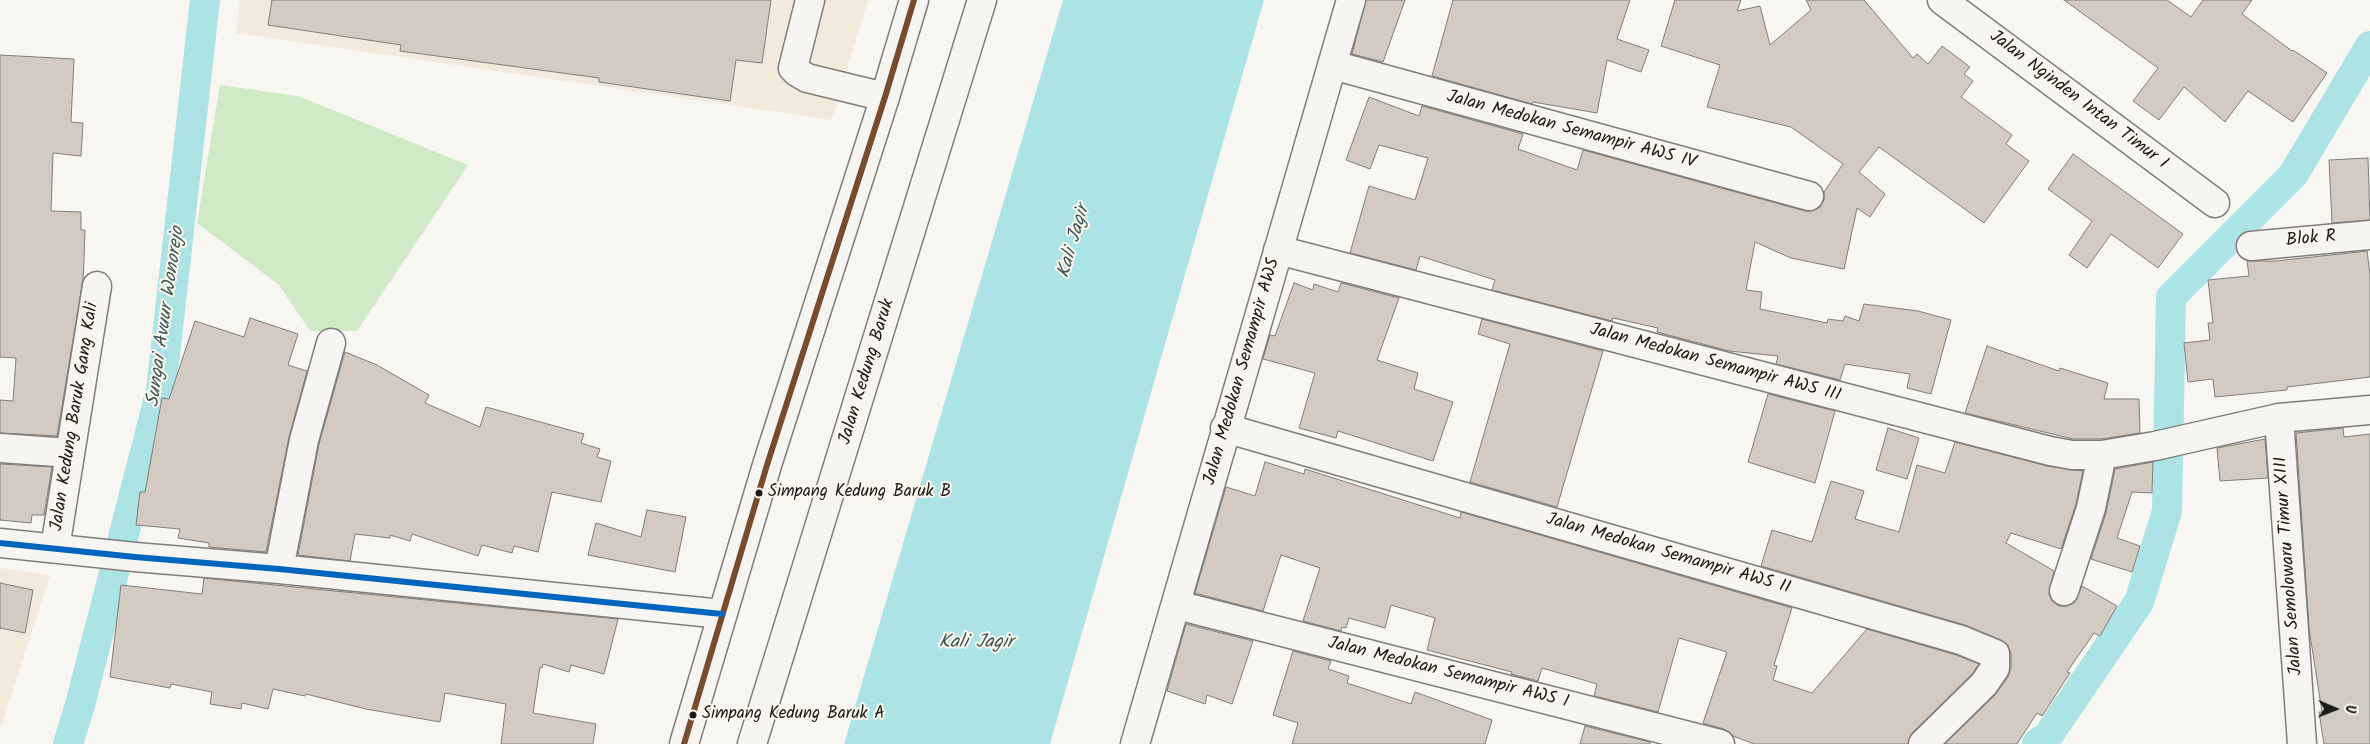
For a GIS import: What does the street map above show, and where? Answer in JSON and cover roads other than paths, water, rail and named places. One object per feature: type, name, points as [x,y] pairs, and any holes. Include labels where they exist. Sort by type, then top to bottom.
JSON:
[{"type":"street","points":[[810,0],[793,68],[807,78],[885,97]]},
{"type":"street","points":[[684,744],[722,614],[914,0]]},
{"type":"street","name":"Jalan Kedung Baruk","points":[[752,744],[982,0]]},
{"type":"street","name":"Jalan Medokan Semampir AWS","points":[[1135,744],[1225,428],[1351,0]]},
{"type":"street","name":"Jalan Nginden Intan Timur I","points":[[1942,0],[2215,203]]},
{"type":"street","name":"Jalan Medokan Semampir AWS IV","points":[[1333,65],[1809,196]]},
{"type":"street","name":"Blok R","points":[[2252,246],[2370,234]]},
{"type":"street","name":"Jalan Medokan Semampir AWS III","points":[[1278,250],[2050,451],[2072,455],[2102,455],[2154,446],[2279,418],[2370,410]]},
{"type":"street","name":"Jalan Kedung Baruk Gang Kali","points":[[61,549],[70,452],[97,286]]},
{"type":"street","points":[[279,569],[304,440],[331,343]]},
{"type":"street","name":"Jalan Semolowaru Timur XIII","points":[[2279,418],[2302,744]]},
{"type":"street","name":"Jalan Medokan Semampir AWS II","points":[[1225,428],[1961,640],[1995,654],[1995,668],[1984,684],[1923,744]]},
{"type":"street","points":[[0,448],[70,452]]},
{"type":"street","points":[[2064,591],[2091,508],[2102,455]]},
{"type":"street","points":[[0,543],[722,614]]},
{"type":"street","name":"Jalan Medokan Semampir AWS I","points":[[1176,605],[1720,744]]},
{"type":"water","name":"Kali Jagir","points":[[1063,0],[1264,0],[1050,744],[844,744]]},
{"type":"waterway","name":"Sungai Avuur Wonorejo","points":[[68,744],[80,705],[161,390],[205,0]]},
{"type":"waterway","points":[[2037,744],[2048,736],[2139,602],[2167,511],[2171,297],[2293,175],[2370,46]]},
{"type":"place","name":"Simpang Kedung Baruk B","points":[[759,493]]},
{"type":"place","name":"Simpang Kedung Baruk A","points":[[693,715]]}]
